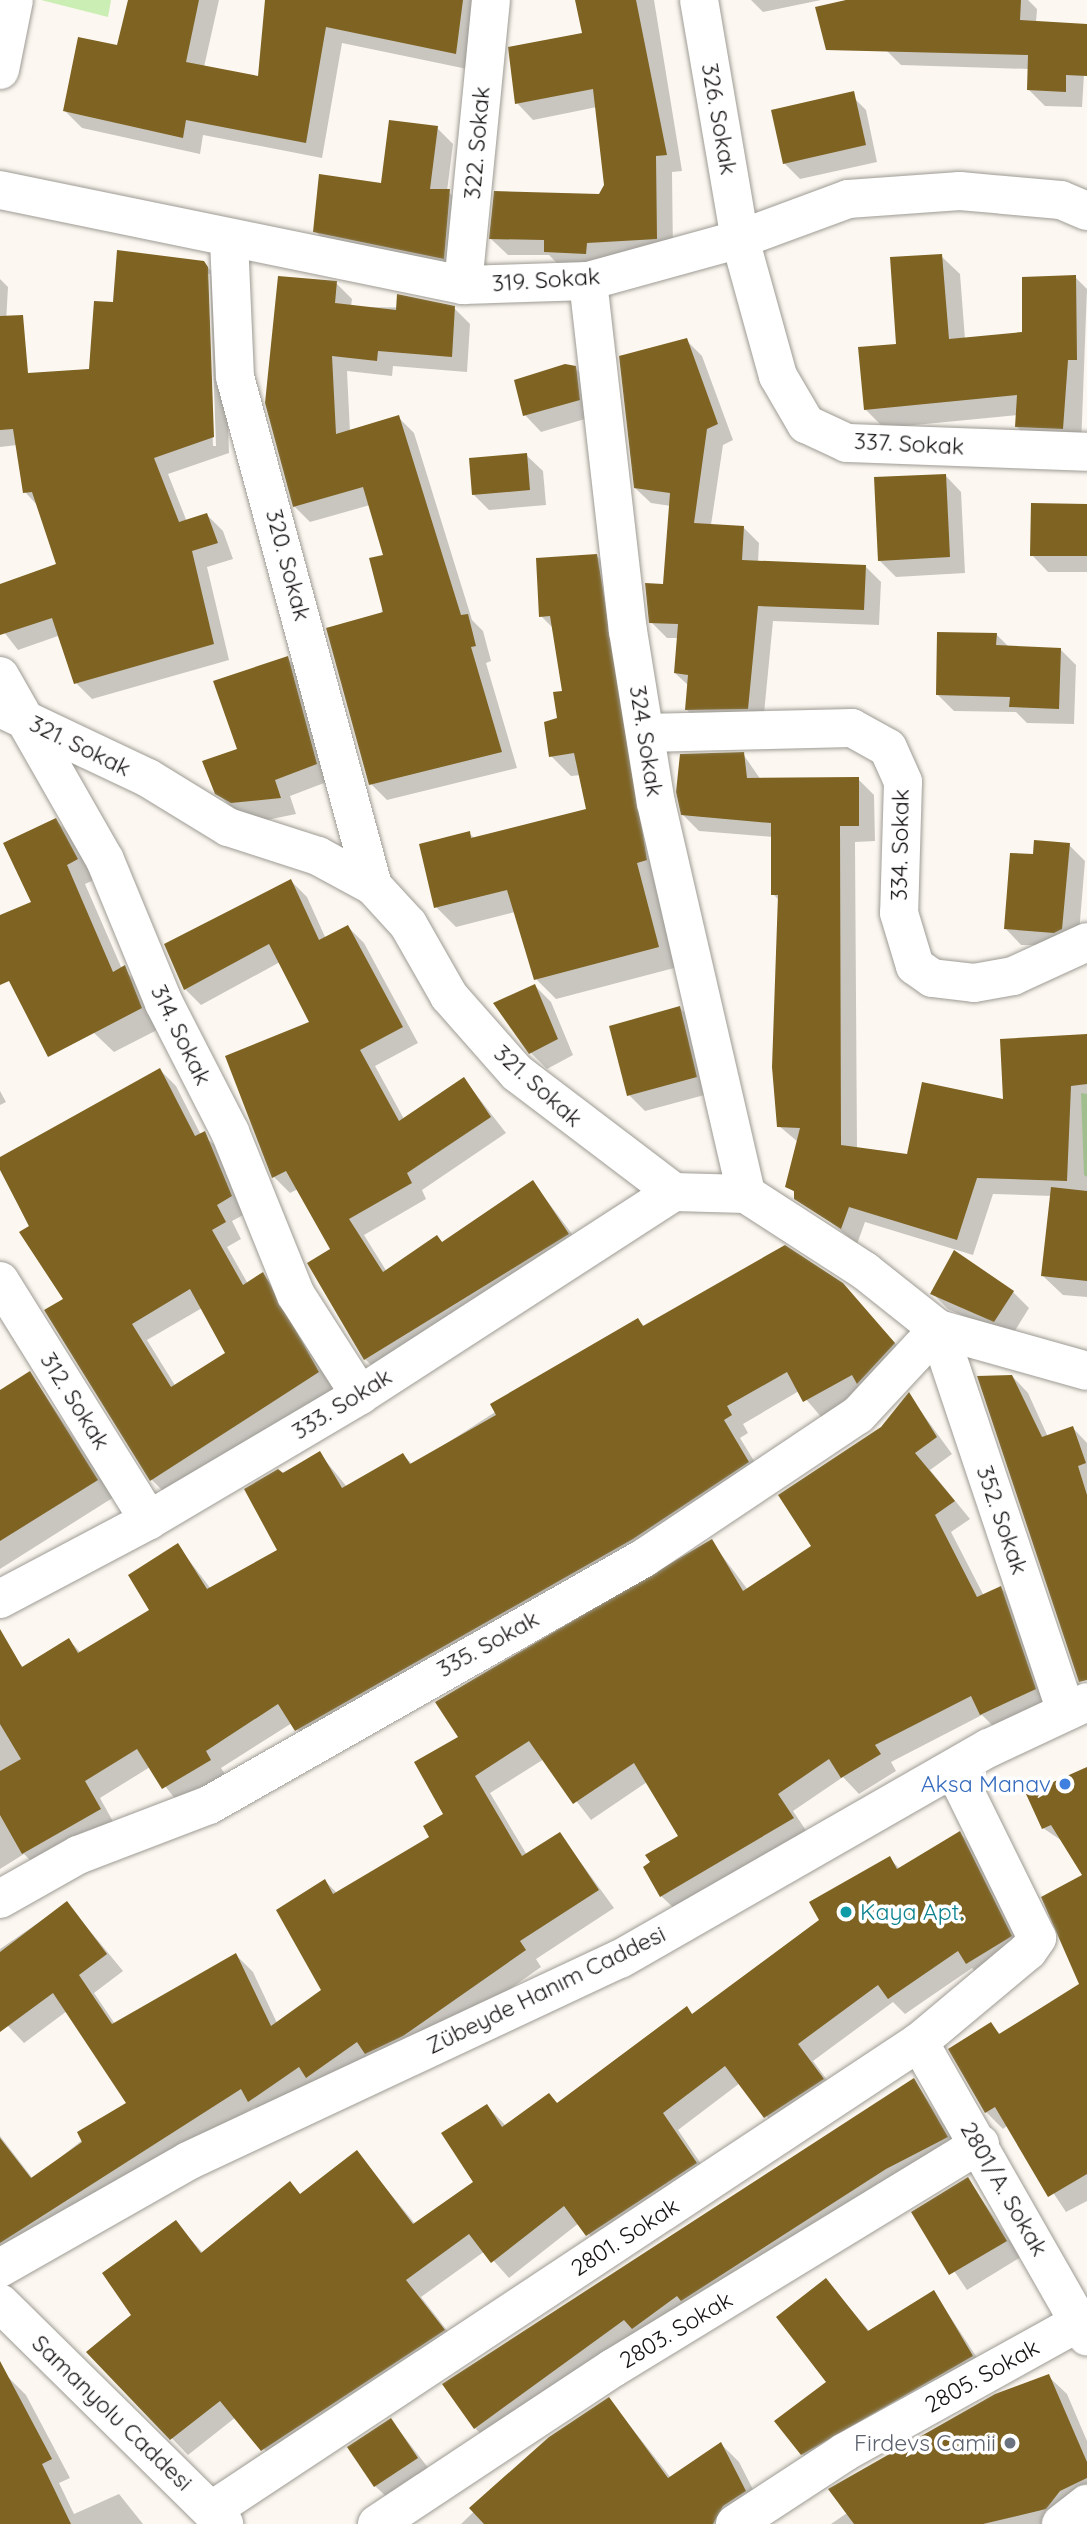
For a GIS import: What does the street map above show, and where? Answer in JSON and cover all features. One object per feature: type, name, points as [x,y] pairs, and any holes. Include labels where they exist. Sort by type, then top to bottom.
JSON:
[{"type":"street","points":[[0,70],[14,0]]},
{"type":"street","name":"322. Sokak","points":[[463,285],[491,0]]},
{"type":"street","name":"326. Sokak","points":[[699,0],[740,239]]},
{"type":"street","name":"319. Sokak","points":[[0,190],[229,240],[463,285],[588,281],[740,239],[848,199],[960,191],[1061,200],[1087,211]]},
{"type":"street","name":"337. Sokak","points":[[740,239],[778,376],[806,424],[847,443],[1087,452]]},
{"type":"street","name":"320. Sokak","points":[[229,240],[235,377],[373,887]]},
{"type":"street","name":"324. Sokak","points":[[588,281],[645,733],[746,1194]]},
{"type":"street","name":"314. Sokak","points":[[0,676],[10,713],[104,860],[164,1003],[230,1132],[296,1295],[360,1395]]},
{"type":"street","name":"321. Sokak","points":[[10,713],[148,778],[228,827],[318,856],[373,887],[408,924],[449,996],[517,1073],[674,1192]]},
{"type":"street","name":"334. Sokak","points":[[645,733],[852,728],[888,748],[903,782],[899,913],[915,966],[932,978],[974,983],[1013,976],[1087,942]]},
{"type":"street","points":[[674,1192],[746,1194],[865,1271],[938,1329],[1087,1371]]},
{"type":"street","name":"333. Sokak","points":[[0,1599],[149,1520],[360,1395],[674,1192]]},
{"type":"street","name":"312. Sokak","points":[[0,1281],[149,1520]]},
{"type":"street","name":"352. Sokak","points":[[938,1329],[1079,1711]]},
{"type":"street","name":"335. Sokak","points":[[0,1899],[78,1855],[209,1805],[644,1558],[858,1415],[938,1329]]},
{"type":"street","name":"Zübeyde Hanım Caddesi","points":[[0,2268],[188,2161],[620,1959],[954,1769],[1079,1711]]},
{"type":"street","name":"2801. Sokak","points":[[218,2517],[919,2042],[1028,1951],[1037,1938],[954,1769]]},
{"type":"street","name":"2801/A. Sokak","points":[[919,2042],[1084,2325]]},
{"type":"street","name":"2803. Sokak","points":[[377,2524],[613,2368],[980,2144]]},
{"type":"street","name":"Samanyolu Caddesi","points":[[0,2303],[218,2517]]},
{"type":"street","name":"2805. Sokak","points":[[735,2524],[845,2452],[1084,2325]]},
{"type":"street","points":[[1061,2524],[1087,2504]]},
{"type":"green space","points":[[41,0],[111,0],[108,17]]},
{"type":"green space","points":[[1081,1093],[1087,1094],[1087,1177],[1084,1175]]},
{"type":"building","points":[[128,0],[199,0],[186,62],[258,76],[265,0],[463,0],[456,54],[326,27],[306,143],[186,120],[183,138],[63,111],[78,37],[117,45]]},
{"type":"building","points":[[575,0],[636,0],[667,155],[656,156],[657,239],[587,243],[586,254],[544,252],[544,240],[489,239],[494,191],[599,194],[604,185],[593,89],[515,104],[508,47],[582,33]]},
{"type":"building","points":[[846,0],[1021,0],[1020,20],[1087,24],[1087,76],[1066,75],[1066,92],[1027,90],[1028,55],[826,50],[815,7]]},
{"type":"building","points":[[854,91],[866,145],[783,164],[771,110]]},
{"type":"building","points":[[389,120],[438,126],[430,189],[450,189],[444,259],[313,232],[319,174],[381,183]]},
{"type":"building","points":[[117,250],[204,261],[208,267],[214,437],[154,458],[179,522],[207,513],[218,543],[192,551],[214,644],[74,684],[52,618],[0,635],[0,584],[56,564],[32,492],[23,493],[13,429],[0,430],[0,316],[23,315],[28,373],[89,369],[94,301],[113,302]]},
{"type":"building","points":[[942,254],[949,339],[1022,332],[1022,277],[1076,275],[1077,360],[1068,360],[1063,429],[1015,427],[1017,395],[864,410],[858,347],[896,344],[890,257]]},
{"type":"building","points":[[278,276],[337,281],[335,303],[396,310],[397,294],[455,306],[452,357],[378,351],[377,361],[332,356],[336,434],[399,415],[461,615],[468,614],[476,646],[471,647],[502,752],[369,785],[326,628],[383,612],[369,558],[383,555],[363,487],[293,507],[265,403]]},
{"type":"building","points":[[687,338],[718,424],[707,429],[694,523],[744,526],[742,560],[866,565],[864,610],[758,606],[748,709],[685,710],[688,675],[674,673],[678,624],[649,623],[645,583],[663,584],[670,493],[634,488],[619,356]]},
{"type":"building","points":[[565,364],[576,366],[580,400],[523,416],[514,380]]},
{"type":"building","points":[[527,453],[530,490],[472,495],[469,458]]},
{"type":"building","points":[[946,474],[950,557],[878,561],[874,477]]},
{"type":"building","points":[[1031,503],[1087,504],[1087,556],[1030,556]]},
{"type":"building","points":[[597,554],[647,860],[637,863],[659,947],[534,980],[507,890],[434,908],[419,844],[470,831],[471,838],[586,809],[574,753],[549,757],[544,722],[557,718],[553,692],[562,691],[550,616],[539,617],[536,558]]},
{"type":"building","points":[[937,632],[997,633],[996,645],[1061,648],[1059,709],[1009,707],[1010,697],[936,695]]},
{"type":"building","points":[[288,656],[317,764],[275,780],[281,798],[231,803],[215,794],[202,761],[237,749],[213,681]]},
{"type":"building","points":[[744,752],[747,778],[859,777],[859,826],[840,826],[841,1145],[907,1154],[922,1082],[1003,1099],[1000,1039],[1087,1034],[1087,1084],[1071,1086],[1067,1181],[977,1178],[957,1240],[849,1207],[841,1229],[794,1199],[794,1191],[785,1187],[800,1128],[777,1127],[772,1067],[778,895],[771,895],[771,823],[681,815],[676,792],[680,754]]},
{"type":"building","points":[[56,818],[78,859],[67,865],[113,972],[125,965],[142,1008],[48,1057],[9,981],[0,985],[0,915],[31,902],[3,843]]},
{"type":"building","points":[[1034,840],[1070,843],[1062,929],[1054,933],[1004,929],[1010,853],[1033,854]]},
{"type":"building","points":[[291,879],[319,940],[348,925],[403,1027],[360,1050],[399,1121],[464,1077],[491,1117],[407,1173],[412,1183],[349,1219],[383,1272],[437,1235],[442,1242],[533,1180],[569,1234],[364,1360],[307,1263],[330,1249],[286,1171],[272,1178],[225,1056],[309,1022],[269,944],[184,990],[164,944]]},
{"type":"building","points":[[535,984],[558,1039],[529,1054],[493,1003]]},
{"type":"building","points":[[680,1006],[697,1077],[627,1096],[609,1026]]},
{"type":"building","points":[[160,1068],[195,1136],[205,1131],[232,1196],[217,1205],[226,1222],[212,1230],[243,1285],[263,1272],[319,1372],[150,1481],[44,1310],[63,1299],[19,1232],[29,1226],[0,1170],[0,1157]],"holes":[[[190,1289],[225,1353],[171,1387],[132,1324]]]},
{"type":"building","points":[[1051,1187],[1087,1191],[1087,1281],[1041,1276]]},
{"type":"building","points":[[785,1245],[843,1283],[895,1343],[857,1384],[852,1375],[803,1402],[787,1372],[727,1406],[732,1415],[724,1420],[749,1462],[633,1539],[295,1731],[278,1704],[206,1751],[211,1760],[162,1789],[137,1749],[85,1781],[101,1809],[22,1854],[0,1815],[0,1771],[21,1759],[0,1724],[0,1629],[22,1667],[69,1638],[78,1653],[149,1610],[128,1575],[178,1543],[207,1589],[277,1550],[244,1489],[278,1469],[283,1473],[320,1451],[342,1488],[403,1453],[410,1464],[496,1415],[490,1404],[638,1318],[643,1326]]},
{"type":"building","points":[[954,1250],[1014,1291],[994,1322],[930,1294]]},
{"type":"building","points":[[30,1371],[98,1480],[0,1541],[0,1390]]},
{"type":"building","points":[[1012,1375],[1042,1437],[1073,1426],[1086,1463],[1078,1466],[1087,1495],[1087,1680],[1079,1682],[977,1376]]},
{"type":"building","points":[[909,1392],[937,1437],[915,1453],[955,1501],[935,1515],[977,1597],[1001,1586],[1036,1689],[980,1715],[971,1696],[875,1745],[881,1754],[841,1778],[829,1759],[778,1794],[794,1818],[660,1897],[643,1867],[650,1862],[645,1855],[678,1836],[634,1763],[573,1804],[529,1741],[475,1776],[522,1856],[560,1832],[599,1890],[520,1941],[526,1950],[403,2036],[365,2054],[357,2042],[306,2078],[299,2067],[248,2102],[241,2089],[0,2243],[0,2138],[31,2178],[82,2142],[77,2132],[126,2103],[53,1993],[0,2032],[0,1952],[67,1901],[107,1954],[79,1975],[112,2024],[236,1953],[271,2026],[321,1990],[276,1910],[325,1879],[333,1894],[429,1837],[423,1826],[443,1814],[414,1762],[458,1737],[435,1702],[712,1539],[743,1591],[811,1546],[778,1495],[881,1427]]},
{"type":"building","points":[[1087,1767],[1087,2174],[1048,2197],[995,2107],[985,2113],[948,2049],[991,2022],[999,2034],[1079,1984],[1041,1897],[1082,1875],[1051,1825],[1042,1829],[1026,1794]]},
{"type":"building","points":[[960,1831],[1012,1936],[966,1964],[958,1951],[888,1999],[878,1985],[798,2044],[824,2079],[764,2118],[725,2066],[663,2113],[697,2163],[586,2236],[564,2206],[491,2263],[469,2234],[406,2280],[445,2330],[261,2451],[220,2401],[170,2440],[86,2352],[131,2315],[102,2273],[176,2220],[201,2253],[290,2181],[300,2194],[357,2150],[413,2224],[473,2182],[441,2133],[487,2104],[502,2127],[549,2093],[557,2103],[687,2006],[692,2014],[819,1920],[809,1902],[890,1856],[897,1869]]},
{"type":"building","points":[[914,2078],[948,2137],[886,2169],[681,2301],[677,2296],[632,2329],[624,2320],[474,2429],[442,2384]]},
{"type":"building","points":[[968,2177],[1007,2241],[949,2275],[911,2212]]},
{"type":"building","points":[[826,2278],[868,2331],[934,2290],[973,2356],[801,2455],[774,2421],[826,2382],[776,2317]]},
{"type":"building","points":[[0,2361],[52,2459],[42,2464],[71,2524],[0,2524]]},
{"type":"building","name":"Firdevs Camii","points":[[1049,2374],[1087,2462],[1087,2478],[1060,2491],[1046,2509],[983,2524],[854,2524],[828,2489],[995,2394]]},
{"type":"building","points":[[609,2397],[668,2478],[721,2442],[746,2491],[723,2506],[713,2524],[484,2524],[469,2508],[549,2437]]},
{"type":"building","points":[[391,2418],[418,2458],[374,2487],[347,2447]]},
{"type":"place","name":"Aksa Manav","points":[[1065,1784]]},
{"type":"place","name":"Kaya Apt.","points":[[846,1912]]},
{"type":"place","name":"Firdevs Camii","points":[[1010,2443]]}]
